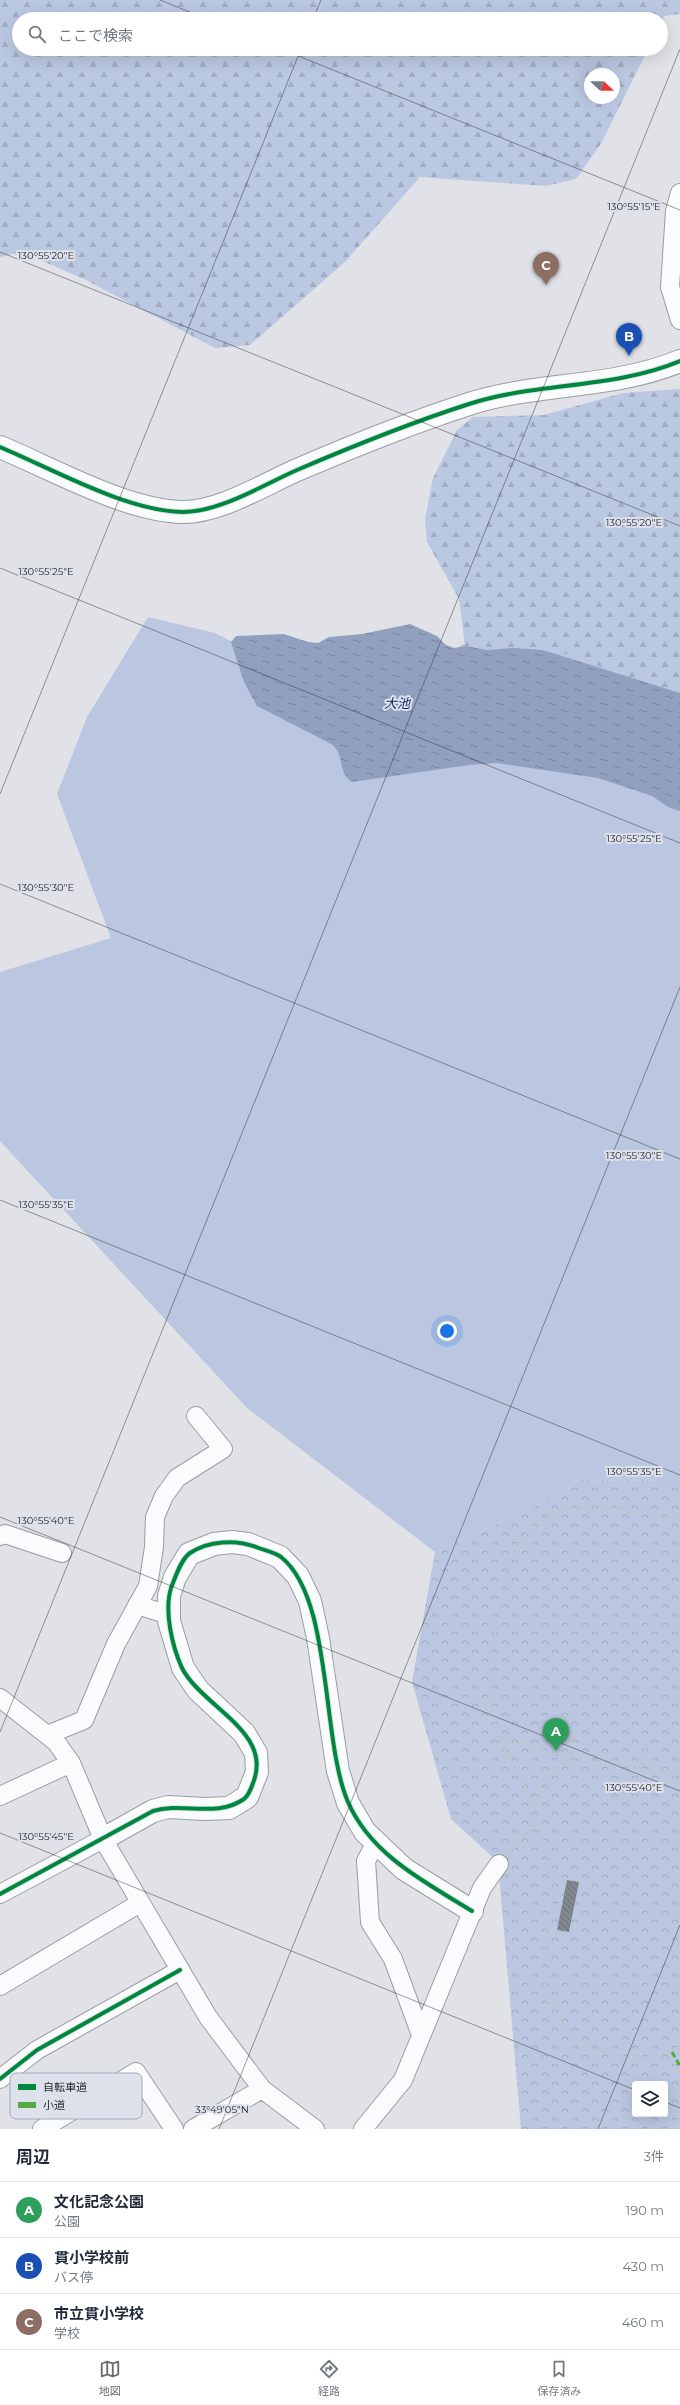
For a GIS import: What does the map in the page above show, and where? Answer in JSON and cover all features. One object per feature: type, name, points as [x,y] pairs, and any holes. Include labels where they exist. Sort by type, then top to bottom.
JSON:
[{"type":"street","points":[[680,193],[670,287],[680,320]]},
{"type":"street","points":[[0,447],[105,492],[167,511],[185,512],[227,503],[340,452],[469,404],[493,398],[630,375],[680,361]]},
{"type":"street","points":[[47,1735],[84,1720],[116,1644],[148,1586],[154,1547],[155,1516],[164,1496],[177,1478],[223,1448],[196,1416]]},
{"type":"street","points":[[0,1536],[5,1534],[62,1553]]},
{"type":"street","points":[[0,1894],[153,1811],[168,1806],[206,1809],[229,1808],[247,1797],[257,1772],[256,1753],[244,1733],[198,1690],[182,1668],[175,1648],[169,1615],[171,1590],[175,1577],[189,1554],[214,1544],[232,1542],[248,1544],[280,1557],[298,1576],[310,1601],[318,1638],[338,1771],[348,1802],[365,1832],[404,1870],[472,1911]]},
{"type":"street","points":[[137,1606],[169,1615]]},
{"type":"street","points":[[0,1698],[56,1742],[71,1763],[103,1839],[208,2017],[262,2089],[315,2129]]},
{"type":"street","points":[[0,1796],[71,1763]]},
{"type":"street","points":[[376,1842],[366,1861],[370,1922],[393,1959],[421,2035]]},
{"type":"street","points":[[363,2129],[403,2080],[482,1888],[499,1864]]},
{"type":"street","points":[[0,1986],[140,1903]]},
{"type":"street","points":[[0,2079],[37,2050],[180,1970]]},
{"type":"street","points":[[142,2081],[174,2129]]},
{"type":"street","points":[[193,2129],[262,2089]]},
{"type":"street","points":[[42,2129],[58,2119]]},
{"type":"path","points":[[537,1809],[499,1737],[489,1693],[488,1671],[506,1574],[514,1550],[524,1534],[541,1520],[576,1506],[588,1505],[622,1508],[680,1519]]},
{"type":"path","points":[[541,1520],[548,1534]]},
{"type":"path","points":[[575,1731],[570,1759],[559,1767],[540,1791],[537,1809],[536,1822],[544,1838],[553,1867],[554,1889],[544,1950],[545,1986],[551,2006],[559,2020],[576,2038],[593,2048],[611,2054],[628,2057],[653,2056],[672,2052],[680,2046]]},
{"type":"path","points":[[499,1737],[570,1759],[680,1777]]},
{"type":"path","points":[[642,1770],[646,1740]]},
{"type":"path","points":[[499,1864],[536,1822]]},
{"type":"green space","points":[[0,0],[680,0],[680,14],[668,16],[668,12],[12,12],[12,56],[645,56],[602,142],[576,179],[546,186],[420,177],[345,262],[250,345],[215,348],[86,280],[22,252],[0,257]]},
{"type":"green space","points":[[680,389],[680,700],[629,681],[576,655],[465,646],[459,599],[427,542],[425,519],[433,478],[457,430],[473,417],[544,415],[623,393]]},
{"type":"green space","points":[[680,443],[680,1481],[579,1480],[528,1510],[435,1552],[247,1408],[0,1141],[0,972],[111,938],[57,794],[87,717],[148,617],[215,633],[300,677],[442,657],[581,573]]},
{"type":"green space","points":[[579,1480],[680,1481],[680,2129],[521,2129],[498,1862],[451,1819],[412,1682],[435,1552],[528,1510]]},
{"type":"water","name":"大池","points":[[410,624],[437,636],[446,645],[454,648],[466,646],[487,650],[514,648],[543,650],[680,693],[680,811],[668,807],[652,796],[598,778],[497,763],[469,765],[352,782],[345,775],[337,750],[333,745],[257,706],[244,682],[231,642],[236,636],[284,634],[308,642],[318,643],[329,637],[362,634]]},
{"type":"building","points":[[567,1880],[579,1882],[569,1932],[557,1930]]},
{"type":"marked path","points":[[672,2052],[680,2066]]},
{"type":"cycle path","points":[[0,447],[90,487],[138,505],[161,510],[183,512],[197,511],[226,503],[297,470],[360,444],[469,404],[521,392],[628,376],[654,370],[680,361]]},
{"type":"cycle path","points":[[0,1894],[153,1811],[176,1808],[223,1808],[234,1805],[249,1794],[257,1765],[254,1749],[245,1734],[204,1695],[182,1668],[172,1639],[168,1607],[171,1588],[179,1569],[187,1556],[197,1549],[205,1546],[222,1542],[231,1542],[248,1544],[278,1555],[298,1577],[310,1604],[318,1636],[333,1743],[340,1775],[348,1802],[358,1821],[370,1837],[401,1866],[472,1911]]},
{"type":"cycle path","points":[[0,2079],[37,2050],[180,1970]]},
{"type":"place","name":"市立貫小学校","points":[[546,285]]},
{"type":"place","name":"貫小学校前","points":[[629,356]]},
{"type":"place","name":"文化記念公園","points":[[556,1751]]}]
